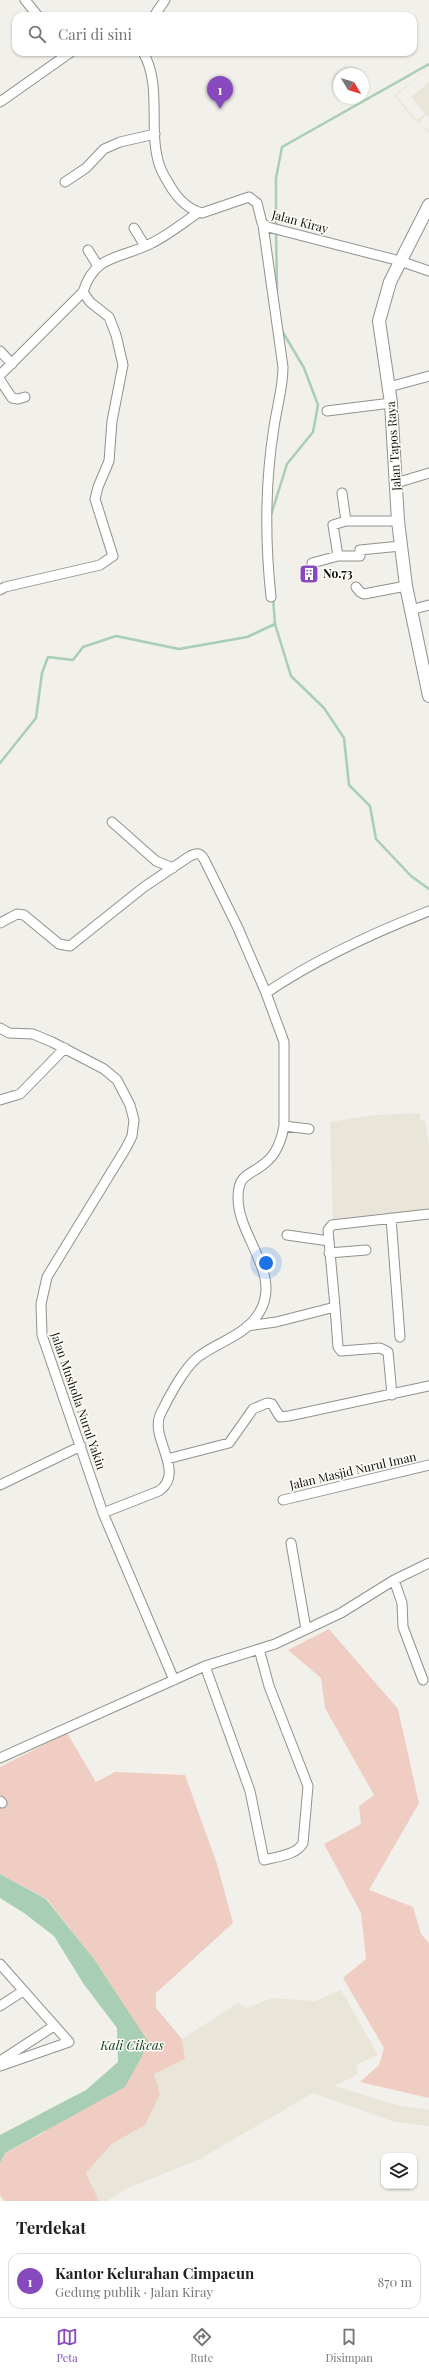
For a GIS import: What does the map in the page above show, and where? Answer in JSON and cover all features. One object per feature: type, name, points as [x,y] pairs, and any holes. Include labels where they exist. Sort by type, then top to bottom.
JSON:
[{"type":"main road","name":"Jalan Tapos Raya","points":[[429,206],[400,261],[388,288],[379,321],[390,387],[398,521],[406,586],[429,696]]},
{"type":"street","points":[[25,0],[35,12]]},
{"type":"street","points":[[157,12],[165,0]]},
{"type":"street","points":[[0,102],[64,56]]},
{"type":"street","points":[[0,375],[83,292],[89,277],[98,266],[109,259],[145,246],[198,212],[183,202],[165,179],[158,161],[152,81],[144,56]]},
{"type":"street","points":[[65,182],[86,168],[104,149],[120,142],[155,134]]},
{"type":"street","name":"Jalan Kiray","points":[[198,212],[208,213],[249,197],[257,203],[260,220],[266,226],[400,261],[429,271]]},
{"type":"street","points":[[266,226],[283,367],[283,386],[274,426],[266,523],[272,597]]},
{"type":"street","points":[[134,228],[145,246]]},
{"type":"street","points":[[88,250],[98,266]]},
{"type":"street","points":[[0,590],[5,587],[100,565],[113,556],[95,499],[98,487],[109,461],[112,421],[123,365],[111,320],[90,302],[83,292]]},
{"type":"street","points":[[0,351],[12,364]]},
{"type":"street","points":[[390,387],[429,376]]},
{"type":"street","points":[[0,380],[12,398],[18,399],[25,397]]},
{"type":"street","points":[[327,411],[391,403]]},
{"type":"street","points":[[396,483],[429,473]]},
{"type":"street","points":[[342,493],[346,522]]},
{"type":"street","points":[[338,556],[334,525],[346,522],[398,521]]},
{"type":"street","points":[[312,563],[338,556],[360,556],[360,550],[401,546]]},
{"type":"street","points":[[356,587],[364,594],[406,586]]},
{"type":"street","points":[[410,610],[429,605]]},
{"type":"street","points":[[112,822],[156,861],[173,868]]},
{"type":"street","points":[[0,923],[16,914],[24,915],[59,944],[70,946],[144,887],[196,853],[202,856],[238,928],[266,993],[284,1042],[284,1126],[282,1138],[266,1163],[246,1175],[238,1187],[238,1200],[248,1239],[265,1276],[263,1304],[256,1316],[247,1326],[232,1338],[201,1355],[187,1369],[160,1417],[159,1426],[170,1473],[164,1488],[103,1513]]},
{"type":"street","points":[[266,993],[313,965],[396,924],[429,911]]},
{"type":"street","name":"Jalan Musholla Nurul Yakin","points":[[0,1028],[9,1033],[33,1034],[65,1048],[104,1069],[117,1080],[130,1105],[134,1120],[132,1136],[52,1266],[43,1289],[41,1314],[42,1335],[103,1513],[174,1680]]},
{"type":"street","points":[[0,1100],[20,1094],[65,1048]]},
{"type":"street","points":[[284,1126],[309,1129]]},
{"type":"street","points":[[392,1395],[388,1352],[380,1348],[341,1351],[338,1347],[328,1230],[332,1225],[429,1214]]},
{"type":"street","points":[[391,1218],[400,1337]]},
{"type":"street","points":[[287,1235],[329,1241]]},
{"type":"street","points":[[329,1253],[366,1250]]},
{"type":"street","points":[[247,1326],[276,1322],[334,1307]]},
{"type":"street","points":[[167,1459],[229,1443],[253,1410],[267,1403],[272,1404],[280,1417],[392,1395],[429,1386]]},
{"type":"street","points":[[0,1485],[81,1446]]},
{"type":"street","name":"Jalan Masjid Nurul Iman","points":[[283,1500],[429,1465]]},
{"type":"street","points":[[291,1543],[306,1629]]},
{"type":"street","points":[[0,1758],[205,1666],[259,1649],[306,1629],[341,1613],[394,1580],[429,1563]]},
{"type":"street","points":[[394,1580],[402,1603],[403,1627],[423,1680]]},
{"type":"street","points":[[205,1666],[250,1791],[264,1860],[286,1855],[304,1843],[308,1786],[273,1698],[259,1649]]},
{"type":"street","points":[[0,1964],[69,2042],[0,2066]]},
{"type":"street","points":[[0,2006],[23,1991]]},
{"type":"street","points":[[0,2061],[54,2026]]},
{"type":"shaded area","points":[[429,67],[396,96],[417,120],[425,114],[411,97],[429,82],[429,117],[426,115],[419,123],[427,130],[429,129],[429,133],[410,115],[394,96]]},
{"type":"shaded area","points":[[420,1113],[420,1120],[425,1121],[429,1144],[429,1214],[333,1224],[330,1122],[375,1115]]},
{"type":"shaded area","points":[[329,1629],[398,1709],[419,1803],[369,1890],[413,1907],[421,1934],[429,1943],[429,2098],[360,2082],[379,2065],[384,2048],[343,1978],[366,1959],[361,1913],[324,1844],[361,1824],[359,1806],[374,1795],[325,1708],[321,1678],[288,1650]]},
{"type":"shaded area","points":[[67,1733],[96,1782],[115,1772],[185,1775],[217,1864],[233,1923],[156,1993],[156,2008],[182,2039],[185,2059],[154,2074],[160,2094],[145,2125],[112,2144],[86,2173],[99,2201],[4,2201],[0,2195],[0,2163],[5,2153],[43,2133],[149,2044],[94,1959],[47,1899],[0,1874],[0,1767]]},
{"type":"shaded area","points":[[341,1990],[378,2055],[356,2065],[358,2074],[335,2086],[396,2105],[429,2110],[429,2126],[395,2122],[313,2093],[200,2159],[126,2189],[107,2201],[99,2201],[86,2173],[112,2144],[145,2125],[154,2074],[185,2059],[182,2039],[238,2003],[247,2008],[272,1998],[315,2001]]},
{"type":"water","name":"Kali Cikeas","points":[[0,1874],[46,1899],[94,1959],[149,2043],[125,2087],[5,2153],[0,2163],[0,2135],[86,2090],[118,2062],[117,2028],[83,1983],[54,1936],[24,1913],[0,1898]]},
{"type":"waterway","points":[[276,226],[276,178],[282,147],[429,64]]},
{"type":"waterway","points":[[276,231],[277,292]]},
{"type":"waterway","points":[[271,515],[287,464],[313,432],[318,405],[304,368],[281,329]]},
{"type":"waterway","points":[[273,597],[275,624],[291,676],[324,708],[344,738],[349,785],[370,806],[376,839],[411,876],[429,889]]},
{"type":"waterway","points":[[0,763],[36,718],[42,673],[48,657],[73,660],[83,647],[116,636],[179,649],[247,637],[275,624]]},
{"type":"place","name":"Kantor Kelurahan Cimpaeun","points":[[220,109]]},
{"type":"place","name":"No.73","points":[[309,574]]}]
